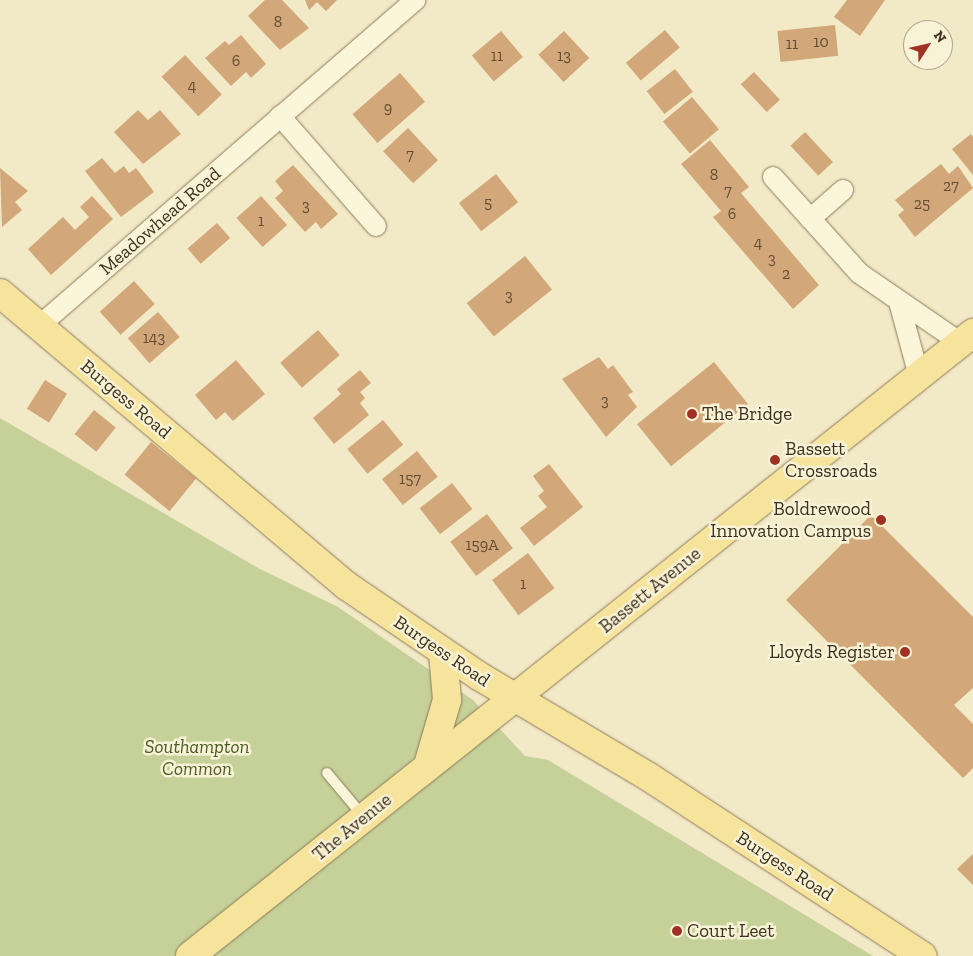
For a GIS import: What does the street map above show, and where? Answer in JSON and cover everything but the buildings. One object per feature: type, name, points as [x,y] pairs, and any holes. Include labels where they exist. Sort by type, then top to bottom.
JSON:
[{"type":"main road","name":"Burgess Road","points":[[0,293],[347,586],[443,653],[650,777],[922,956]]},
{"type":"main road","name":"Bassett Avenue","points":[[514,697],[967,338]]},
{"type":"main road","points":[[428,765],[448,700],[443,653]]},
{"type":"main road","name":"The Avenue","points":[[190,956],[514,697]]},
{"type":"street","name":"Meadowhead Road","points":[[39,326],[415,0]]},
{"type":"street","points":[[280,116],[376,226]]},
{"type":"street","points":[[773,177],[859,273],[899,302],[967,338]]},
{"type":"street","points":[[810,219],[843,190]]},
{"type":"street","points":[[899,302],[919,376]]},
{"type":"lane","points":[[327,773],[364,817]]},
{"type":"green space","name":"Southampton Common","points":[[0,418],[258,568],[338,607],[473,700],[525,756],[548,760],[873,956],[0,956]]},
{"type":"place","name":"The Bridge","points":[[692,414]]},
{"type":"place","name":"Bassett Crossroads","points":[[775,460]]},
{"type":"place","name":"Boldrewood Innovation Campus","points":[[881,520]]},
{"type":"place","name":"Lloyds Register","points":[[905,652]]},
{"type":"place","name":"Court Leet","points":[[677,931]]}]
